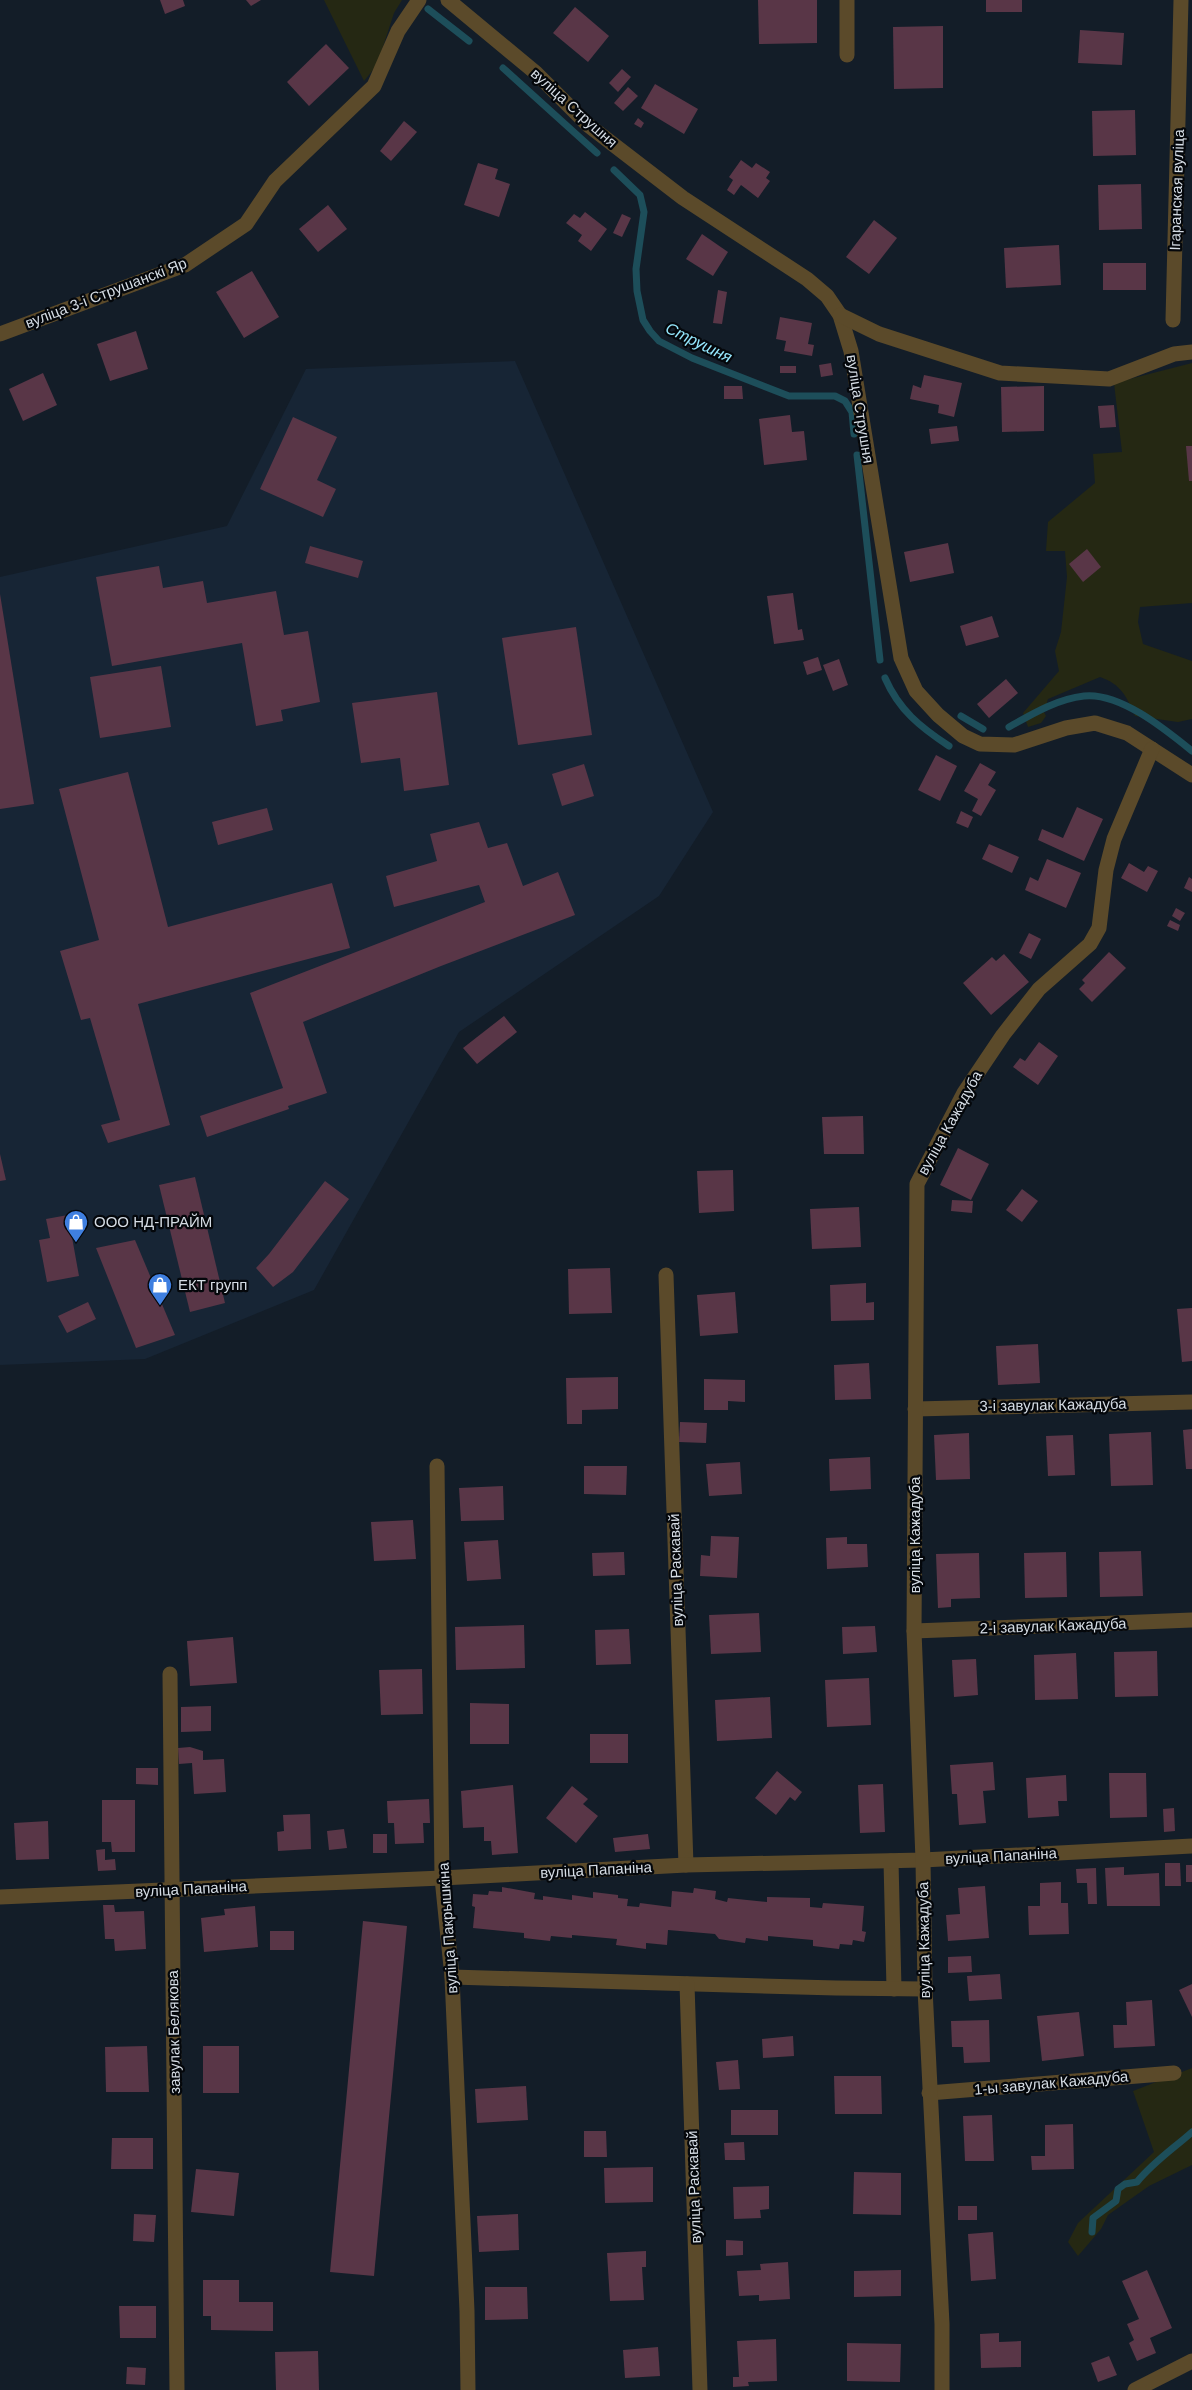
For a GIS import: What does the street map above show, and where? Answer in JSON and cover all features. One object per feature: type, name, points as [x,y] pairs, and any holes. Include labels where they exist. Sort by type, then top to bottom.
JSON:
[{"type":"street","name":"вуліца 3-і Струшанскі Яр","points":[[0,334],[185,265],[246,224],[275,181],[374,86],[398,31],[419,0]]},
{"type":"street","name":"вуліца Струшня","points":[[448,0],[536,72],[588,125],[683,198],[807,279],[827,296],[840,315],[852,351],[901,658],[916,691],[938,715],[957,730],[980,744],[1014,745],[1066,728],[1095,724],[1127,733],[1192,775]]},
{"type":"street","points":[[847,54],[848,0]]},
{"type":"street","name":"Ігаранская вуліца","points":[[1173,320],[1186,44],[1181,0]]},
{"type":"street","points":[[840,315],[879,334],[1000,373],[1109,379],[1174,354],[1192,352]]},
{"type":"street","name":"вуліца Кажадуба","points":[[942,2390],[942,2324],[929,2093],[923,1860],[914,1631],[917,1184],[964,1093],[1003,1035],[1039,989],[1090,944],[1099,928],[1106,870],[1114,839],[1152,749]]},
{"type":"street","name":"вуліца Раскавай","points":[[666,1275],[686,1865]]},
{"type":"street","name":"3-і завулак Кажадуба","points":[[914,1409],[1192,1402]]},
{"type":"street","name":"вуліца Пакрышкіна","points":[[437,1466],[442,1878],[452,1977],[467,2311],[468,2390]]},
{"type":"street","name":"2-і завулак Кажадуба","points":[[914,1631],[1192,1620]]},
{"type":"street","name":"завулак Белякова","points":[[170,1674],[177,2390]]},
{"type":"street","name":"вуліца Папаніна","points":[[0,1897],[442,1878],[686,1865],[923,1860],[1192,1846]]},
{"type":"street","points":[[891,1861],[894,1989]]},
{"type":"street","points":[[452,1977],[894,1989],[925,1988]]},
{"type":"street","name":"вуліца Раскавай","points":[[687,1984],[700,2390]]},
{"type":"street","name":"1-ы завулак Кажадуба","points":[[929,2093],[1174,2074]]},
{"type":"street","points":[[1135,2390],[1192,2362]]},
{"type":"shaded area","points":[[515,361],[713,812],[659,896],[459,1032],[314,1290],[145,1359],[0,1365],[0,577],[227,526],[306,369]]},
{"type":"green space","points":[[324,0],[402,0],[394,13],[377,65],[364,81]]},
{"type":"green space","points":[[1192,363],[1192,603],[1140,607],[1138,622],[1143,644],[1192,661],[1192,719],[1178,722],[1135,716],[1118,687],[1100,677],[1048,699],[1044,712],[1046,716],[1041,723],[1028,727],[1023,713],[1059,671],[1055,651],[1061,632],[1067,577],[1065,551],[1046,551],[1048,522],[1095,483],[1093,454],[1122,452],[1114,383]]},
{"type":"green space","points":[[1192,2068],[1192,2165],[1149,2186],[1108,2215],[1101,2229],[1078,2256],[1068,2242],[1078,2223],[1154,2152],[1133,2091]]},
{"type":"building","points":[[160,0],[183,0],[185,6],[165,14]]},
{"type":"building","points":[[246,0],[261,0],[251,6]]},
{"type":"building","points":[[758,0],[817,0],[817,43],[759,44]]},
{"type":"building","points":[[986,0],[1022,0],[1022,12],[986,12]]},
{"type":"building","points":[[575,7],[609,36],[588,62],[553,33]]},
{"type":"building","points":[[943,26],[943,88],[894,89],[893,27]]},
{"type":"building","points":[[1080,30],[1124,33],[1122,65],[1078,63]]},
{"type":"building","points":[[326,44],[349,68],[309,106],[287,82]]},
{"type":"building","points":[[622,69],[631,77],[618,92],[609,83]]},
{"type":"building","points":[[655,84],[698,109],[684,134],[641,108]]},
{"type":"building","points":[[628,87],[638,96],[623,111],[614,103]]},
{"type":"building","points":[[1135,110],[1136,155],[1093,156],[1092,111]]},
{"type":"building","points":[[638,118],[644,123],[641,128],[634,124]]},
{"type":"building","points":[[404,121],[417,132],[391,161],[380,151]]},
{"type":"building","points":[[741,160],[752,168],[756,163],[770,172],[766,178],[770,181],[758,198],[741,185],[734,195],[727,190],[733,180],[729,177]]},
{"type":"building","points":[[478,163],[498,169],[495,179],[510,184],[499,217],[464,205]]},
{"type":"building","points":[[1141,184],[1142,229],[1099,230],[1098,185]]},
{"type":"building","points":[[328,205],[347,229],[318,252],[299,229]]},
{"type":"building","points":[[585,212],[607,229],[591,251],[578,241],[582,235],[566,223],[574,214],[580,218]]},
{"type":"building","points":[[622,214],[631,218],[622,237],[613,233]]},
{"type":"building","points":[[874,220],[897,238],[869,274],[846,257]]},
{"type":"building","points":[[702,234],[728,252],[713,276],[686,259]]},
{"type":"building","points":[[1059,245],[1061,285],[1006,288],[1004,248]]},
{"type":"building","points":[[1103,263],[1146,263],[1146,290],[1103,290]]},
{"type":"building","points":[[252,271],[279,317],[244,338],[216,292]]},
{"type":"building","points":[[718,290],[727,292],[722,324],[713,323]]},
{"type":"building","points":[[780,317],[812,323],[808,344],[814,345],[812,356],[784,351],[786,341],[776,339]]},
{"type":"building","points":[[136,331],[148,369],[110,381],[97,344]]},
{"type":"building","points":[[831,363],[833,375],[821,377],[819,365]]},
{"type":"building","points":[[780,366],[796,366],[796,373],[780,373]]},
{"type":"building","points":[[43,373],[57,405],[23,421],[9,389]]},
{"type":"building","points":[[924,375],[962,383],[954,417],[938,413],[939,405],[910,399],[913,385],[921,388]]},
{"type":"building","points":[[724,386],[742,386],[743,399],[724,399]]},
{"type":"building","points":[[1044,386],[1044,431],[1002,432],[1001,387]]},
{"type":"building","points":[[1114,405],[1116,427],[1100,428],[1098,406]]},
{"type":"building","points":[[790,415],[792,432],[804,431],[807,460],[764,465],[759,419]]},
{"type":"building","points":[[293,417],[337,437],[317,480],[336,489],[323,517],[260,489]]},
{"type":"building","points":[[957,426],[959,441],[931,444],[929,429]]},
{"type":"building","points":[[1186,446],[1192,446],[1192,481],[1189,481]]},
{"type":"building","points":[[948,543],[954,573],[910,582],[904,552]]},
{"type":"building","points":[[310,546],[363,561],[358,578],[305,563]]},
{"type":"building","points":[[1087,549],[1101,567],[1083,582],[1069,564]]},
{"type":"building","points":[[159,566],[163,588],[203,581],[207,603],[276,591],[284,635],[308,631],[320,702],[281,710],[283,721],[256,726],[242,643],[112,666],[96,577]]},
{"type":"building","points":[[793,593],[798,630],[802,629],[804,640],[774,644],[767,596]]},
{"type":"building","points":[[0,594],[34,804],[0,809]]},
{"type":"building","points":[[992,616],[999,637],[966,646],[960,626]]},
{"type":"building","points":[[576,627],[592,735],[518,745],[502,638]]},
{"type":"building","points":[[818,657],[822,670],[807,675],[803,662]]},
{"type":"building","points":[[839,659],[848,685],[833,691],[823,665]]},
{"type":"building","points":[[161,666],[171,727],[100,738],[90,677]]},
{"type":"building","points":[[1006,679],[1018,693],[989,718],[977,704]]},
{"type":"building","points":[[437,692],[449,785],[404,791],[400,758],[361,763],[352,703]]},
{"type":"building","points":[[936,755],[957,766],[940,801],[918,790]]},
{"type":"building","points":[[980,763],[996,772],[988,785],[996,790],[981,816],[972,811],[978,799],[964,791]]},
{"type":"building","points":[[584,764],[594,796],[562,806],[552,774]]},
{"type":"building","points":[[128,772],[168,927],[332,883],[350,948],[138,1004],[170,1125],[108,1143],[101,1125],[120,1120],[90,1018],[81,1020],[60,951],[99,940],[59,789]]},
{"type":"building","points":[[1077,807],[1103,819],[1084,861],[1038,840],[1042,829],[1063,838]]},
{"type":"building","points":[[267,808],[273,830],[218,845],[212,822]]},
{"type":"building","points":[[961,811],[973,817],[968,828],[956,823]]},
{"type":"building","points":[[479,822],[488,848],[507,843],[523,886],[558,872],[575,915],[441,966],[303,1022],[327,1093],[288,1106],[289,1109],[207,1137],[200,1116],[283,1088],[250,993],[485,902],[479,885],[394,907],[386,876],[437,861],[430,834]]},
{"type":"building","points":[[989,844],[1019,857],[1012,873],[982,859]]},
{"type":"building","points":[[1047,859],[1081,873],[1066,908],[1025,890],[1030,877],[1038,881]]},
{"type":"building","points":[[1129,863],[1144,872],[1148,866],[1158,871],[1147,892],[1121,878]]},
{"type":"building","points":[[1189,877],[1192,879],[1192,892],[1184,888]]},
{"type":"building","points":[[1176,908],[1185,913],[1180,921],[1172,916]]},
{"type":"building","points":[[1170,920],[1180,925],[1178,931],[1167,926]]},
{"type":"building","points":[[1029,933],[1041,939],[1031,959],[1019,953]]},
{"type":"building","points":[[1109,952],[1126,968],[1092,1002],[1079,989],[1085,983],[1082,980]]},
{"type":"building","points":[[1004,954],[1029,982],[991,1015],[963,983],[992,957],[996,961]]},
{"type":"building","points":[[504,1016],[517,1032],[477,1064],[463,1048]]},
{"type":"building","points":[[1039,1042],[1058,1056],[1038,1085],[1013,1067],[1020,1058],[1025,1061]]},
{"type":"building","points":[[863,1116],[864,1154],[824,1154],[822,1117]]},
{"type":"building","points":[[958,1148],[989,1164],[971,1200],[940,1185]]},
{"type":"building","points":[[0,1154],[6,1180],[0,1181]]},
{"type":"building","points":[[733,1170],[734,1211],[699,1213],[697,1171]]},
{"type":"building","points":[[195,1177],[225,1303],[190,1312],[159,1185]]},
{"type":"building","points":[[325,1181],[349,1199],[293,1272],[273,1287],[256,1268]]},
{"type":"building","points":[[1022,1189],[1038,1201],[1022,1222],[1006,1210]]},
{"type":"building","points":[[952,1200],[973,1201],[972,1213],[951,1211]]},
{"type":"building","points":[[859,1207],[861,1247],[812,1249],[810,1209]]},
{"type":"building","points":[[68,1215],[79,1276],[47,1282],[39,1240],[50,1238],[46,1219]]},
{"type":"building","points":[[135,1240],[175,1335],[136,1348],[96,1248]]},
{"type":"building","points":[[610,1268],[612,1313],[569,1314],[568,1269]]},
{"type":"building","points":[[866,1283],[866,1303],[874,1302],[874,1320],[831,1321],[830,1285]]},
{"type":"building","points":[[735,1292],[738,1333],[700,1336],[697,1295]]},
{"type":"building","points":[[88,1302],[96,1319],[67,1333],[58,1316]]},
{"type":"building","points":[[1192,1308],[1192,1361],[1182,1362],[1177,1309]]},
{"type":"building","points":[[1038,1344],[1040,1383],[998,1385],[996,1346]]},
{"type":"building","points":[[869,1363],[871,1399],[835,1400],[834,1365]]},
{"type":"building","points":[[618,1377],[618,1409],[582,1410],[582,1424],[567,1424],[566,1378]]},
{"type":"building","points":[[704,1379],[745,1380],[745,1402],[728,1401],[728,1410],[704,1410]]},
{"type":"building","points":[[680,1422],[707,1423],[706,1443],[679,1442]]},
{"type":"building","points":[[1192,1429],[1192,1469],[1186,1469],[1183,1430]]},
{"type":"building","points":[[1151,1432],[1153,1485],[1111,1486],[1109,1434]]},
{"type":"building","points":[[969,1433],[970,1479],[936,1480],[934,1435]]},
{"type":"building","points":[[1073,1435],[1075,1475],[1048,1476],[1046,1436]]},
{"type":"building","points":[[870,1457],[871,1489],[830,1491],[829,1459]]},
{"type":"building","points":[[740,1462],[742,1494],[709,1496],[706,1464]]},
{"type":"building","points":[[584,1466],[627,1466],[626,1495],[584,1494]]},
{"type":"building","points":[[503,1486],[504,1520],[461,1521],[459,1488]]},
{"type":"building","points":[[413,1520],[416,1559],[374,1561],[371,1522]]},
{"type":"building","points":[[711,1536],[739,1537],[737,1578],[700,1576],[701,1555],[710,1556]]},
{"type":"building","points":[[847,1537],[847,1544],[867,1544],[868,1567],[827,1569],[826,1538]]},
{"type":"building","points":[[498,1540],[501,1579],[467,1581],[464,1542]]},
{"type":"building","points":[[1141,1551],[1143,1596],[1100,1597],[1099,1552]]},
{"type":"building","points":[[624,1552],[625,1575],[593,1576],[592,1553]]},
{"type":"building","points":[[1066,1552],[1067,1597],[1025,1598],[1024,1553]]},
{"type":"building","points":[[979,1553],[980,1598],[951,1599],[951,1607],[938,1608],[936,1554]]},
{"type":"building","points":[[759,1613],[761,1652],[711,1654],[709,1615]]},
{"type":"building","points":[[524,1625],[525,1668],[456,1670],[455,1627]]},
{"type":"building","points":[[875,1626],[877,1652],[843,1654],[842,1627]]},
{"type":"building","points":[[629,1629],[631,1664],[596,1665],[595,1630]]},
{"type":"building","points":[[233,1637],[237,1683],[190,1686],[187,1641]]},
{"type":"building","points":[[1157,1651],[1158,1696],[1115,1697],[1114,1652]]},
{"type":"building","points":[[1076,1653],[1078,1699],[1035,1700],[1034,1655]]},
{"type":"building","points":[[976,1659],[978,1695],[954,1697],[952,1660]]},
{"type":"building","points":[[422,1669],[423,1714],[381,1715],[379,1670]]},
{"type":"building","points":[[869,1678],[871,1725],[827,1727],[825,1680]]},
{"type":"building","points":[[770,1697],[772,1738],[717,1741],[715,1700]]},
{"type":"building","points":[[470,1703],[509,1704],[509,1744],[470,1744]]},
{"type":"building","points":[[211,1706],[211,1731],[181,1732],[181,1707]]},
{"type":"building","points":[[590,1734],[628,1734],[628,1763],[590,1763]]},
{"type":"building","points":[[190,1747],[203,1751],[203,1760],[224,1759],[226,1792],[194,1794],[192,1763],[179,1764],[178,1748]]},
{"type":"building","points":[[993,1762],[995,1790],[983,1791],[986,1823],[959,1825],[957,1794],[952,1794],[950,1765]]},
{"type":"building","points":[[136,1768],[158,1768],[158,1785],[136,1784]]},
{"type":"building","points":[[777,1771],[802,1792],[795,1801],[790,1797],[776,1815],[755,1798]]},
{"type":"building","points":[[1109,1773],[1146,1773],[1147,1817],[1110,1818]]},
{"type":"building","points":[[1066,1775],[1067,1801],[1058,1801],[1059,1816],[1028,1818],[1026,1778]]},
{"type":"building","points":[[883,1784],[885,1832],[860,1833],[858,1785]]},
{"type":"building","points":[[513,1785],[518,1853],[492,1855],[491,1841],[484,1841],[484,1827],[463,1828],[461,1791]]},
{"type":"building","points":[[572,1786],[588,1799],[583,1804],[598,1816],[576,1843],[546,1818]]},
{"type":"building","points":[[429,1799],[430,1823],[423,1823],[424,1843],[395,1844],[394,1823],[388,1823],[387,1801]]},
{"type":"building","points":[[102,1800],[135,1800],[135,1852],[112,1852],[111,1842],[102,1842]]},
{"type":"building","points":[[1174,1808],[1175,1831],[1164,1832],[1163,1809]]},
{"type":"building","points":[[310,1814],[311,1849],[278,1851],[277,1832],[284,1831],[283,1815]]},
{"type":"building","points":[[48,1821],[49,1859],[16,1860],[14,1823]]},
{"type":"building","points":[[344,1829],[347,1848],[329,1850],[327,1831]]},
{"type":"building","points":[[373,1834],[387,1834],[387,1853],[373,1853]]},
{"type":"building","points":[[648,1834],[650,1849],[615,1852],[613,1838]]},
{"type":"building","points":[[105,1849],[105,1860],[115,1859],[116,1870],[98,1871],[96,1850]]},
{"type":"building","points":[[1165,1863],[1180,1863],[1181,1886],[1165,1886]]},
{"type":"building","points":[[1186,1865],[1192,1865],[1192,1882],[1186,1882]]},
{"type":"building","points":[[1124,1867],[1124,1875],[1159,1873],[1160,1906],[1107,1906],[1105,1868]]},
{"type":"building","points":[[1096,1868],[1097,1904],[1088,1904],[1087,1883],[1077,1883],[1076,1869]]},
{"type":"building","points":[[1061,1882],[1061,1903],[1068,1903],[1069,1934],[1029,1935],[1028,1906],[1040,1906],[1040,1883]]},
{"type":"building","points":[[985,1886],[989,1938],[948,1941],[946,1915],[960,1914],[958,1888]]},
{"type":"building","points":[[502,1887],[535,1893],[534,1899],[543,1900],[543,1896],[572,1900],[572,1895],[593,1898],[593,1892],[618,1895],[618,1898],[628,1899],[627,1906],[639,1907],[640,1903],[671,1907],[672,1891],[693,1893],[694,1888],[716,1891],[715,1899],[727,1902],[728,1898],[767,1902],[767,1897],[810,1898],[810,1907],[822,1908],[823,1903],[864,1906],[862,1931],[866,1932],[864,1942],[853,1940],[852,1945],[840,1944],[839,1949],[813,1946],[813,1940],[768,1936],[768,1941],[746,1938],[745,1943],[719,1939],[715,1934],[668,1930],[667,1945],[646,1943],[646,1949],[616,1945],[617,1939],[572,1935],[572,1938],[551,1936],[550,1941],[524,1938],[524,1933],[473,1928],[475,1907],[472,1906],[473,1894],[488,1895],[489,1891],[502,1892]]},
{"type":"building","points":[[103,1905],[114,1905],[115,1912],[144,1911],[146,1949],[115,1951],[114,1939],[105,1939]]},
{"type":"building","points":[[255,1906],[258,1947],[204,1952],[201,1918],[225,1915],[224,1909]]},
{"type":"building","points":[[363,1921],[407,1926],[374,2276],[330,2272]]},
{"type":"building","points":[[270,1931],[294,1931],[294,1950],[270,1950]]},
{"type":"building","points":[[971,1956],[972,1972],[948,1973],[948,1957]]},
{"type":"building","points":[[1000,1974],[1002,1999],[969,2001],[967,1976]]},
{"type":"building","points":[[1192,1984],[1192,2017],[1179,1990]]},
{"type":"building","points":[[1152,2000],[1155,2046],[1114,2048],[1113,2025],[1127,2025],[1126,2002]]},
{"type":"building","points":[[1079,2012],[1084,2056],[1042,2061],[1037,2016]]},
{"type":"building","points":[[989,2020],[990,2062],[964,2063],[963,2047],[952,2047],[951,2021]]},
{"type":"building","points":[[793,2036],[794,2056],[763,2058],[762,2039]]},
{"type":"building","points":[[147,2046],[149,2092],[106,2092],[105,2047]]},
{"type":"building","points":[[203,2046],[239,2046],[239,2093],[203,2093]]},
{"type":"building","points":[[738,2060],[740,2089],[719,2090],[716,2062]]},
{"type":"building","points":[[834,2076],[881,2076],[882,2114],[835,2114]]},
{"type":"building","points":[[526,2086],[528,2120],[477,2123],[475,2089]]},
{"type":"building","points":[[731,2110],[778,2110],[778,2135],[731,2135]]},
{"type":"building","points":[[992,2115],[994,2161],[965,2161],[963,2116]]},
{"type":"building","points":[[1073,2124],[1074,2169],[1032,2170],[1031,2156],[1045,2156],[1045,2125]]},
{"type":"building","points":[[584,2131],[606,2131],[607,2157],[584,2157]]},
{"type":"building","points":[[112,2138],[153,2138],[153,2169],[111,2169]]},
{"type":"building","points":[[744,2142],[745,2160],[725,2160],[724,2143]]},
{"type":"building","points":[[653,2167],[653,2202],[605,2203],[604,2168]]},
{"type":"building","points":[[196,2169],[239,2173],[234,2216],[191,2212]]},
{"type":"building","points":[[854,2172],[901,2173],[901,2215],[853,2214]]},
{"type":"building","points":[[769,2186],[769,2209],[760,2210],[761,2218],[734,2219],[733,2187]]},
{"type":"building","points":[[958,2206],[977,2206],[977,2220],[958,2220]]},
{"type":"building","points":[[134,2214],[156,2215],[154,2242],[133,2241]]},
{"type":"building","points":[[518,2214],[519,2250],[479,2252],[477,2216]]},
{"type":"building","points":[[993,2232],[996,2279],[971,2281],[968,2234]]},
{"type":"building","points":[[726,2240],[743,2241],[743,2255],[726,2256]]},
{"type":"building","points":[[646,2251],[646,2267],[642,2267],[644,2300],[610,2301],[607,2253]]},
{"type":"building","points":[[788,2262],[790,2299],[759,2301],[759,2295],[739,2296],[737,2271],[761,2270],[760,2264]]},
{"type":"building","points":[[901,2270],[901,2296],[854,2297],[854,2271]]},
{"type":"building","points":[[1147,2270],[1172,2328],[1150,2338],[1156,2353],[1137,2361],[1129,2343],[1134,2340],[1127,2324],[1139,2319],[1122,2281]]},
{"type":"building","points":[[203,2280],[239,2280],[239,2302],[273,2302],[273,2331],[211,2330],[211,2316],[203,2316]]},
{"type":"building","points":[[485,2287],[527,2287],[528,2319],[485,2320]]},
{"type":"building","points":[[119,2306],[156,2306],[156,2338],[120,2338]]},
{"type":"building","points":[[999,2333],[999,2342],[1021,2341],[1021,2367],[981,2368],[980,2334]]},
{"type":"building","points":[[776,2339],[777,2381],[748,2382],[749,2386],[733,2387],[733,2377],[739,2377],[737,2341]]},
{"type":"building","points":[[847,2343],[901,2344],[900,2382],[847,2381]]},
{"type":"building","points":[[658,2347],[660,2376],[625,2378],[623,2350]]},
{"type":"building","points":[[318,2351],[319,2390],[276,2390],[275,2352]]},
{"type":"building","points":[[1109,2356],[1117,2375],[1098,2382],[1091,2363]]},
{"type":"building","points":[[127,2367],[146,2368],[145,2385],[126,2384]]},
{"type":"waterway","name":"Струшня","points":[[428,9],[469,41]]},
{"type":"waterway","name":"Струшня","points":[[503,68],[597,153]]},
{"type":"waterway","name":"Струшня","points":[[614,170],[640,195],[644,212],[636,269],[637,291],[643,320],[659,341],[692,358],[789,396],[835,396],[845,401],[852,412],[854,434]]},
{"type":"waterway","name":"Струшня","points":[[857,455],[880,660]]},
{"type":"waterway","name":"Струшня","points":[[885,678],[897,699],[911,717],[949,746]]},
{"type":"waterway","name":"Струшня","points":[[1009,727],[1064,700],[1084,696],[1098,696],[1127,706],[1142,714],[1192,751]]},
{"type":"waterway","name":"Струшня","points":[[961,716],[983,729]]},
{"type":"waterway","points":[[1092,2232],[1093,2218],[1116,2201],[1118,2189],[1125,2184],[1137,2182],[1156,2162],[1192,2132]]},
{"type":"place","name":"ООО НД-ПРАЙМ","points":[[76,1243]]},
{"type":"place","name":"ЕКТ групп","points":[[160,1306]]}]
